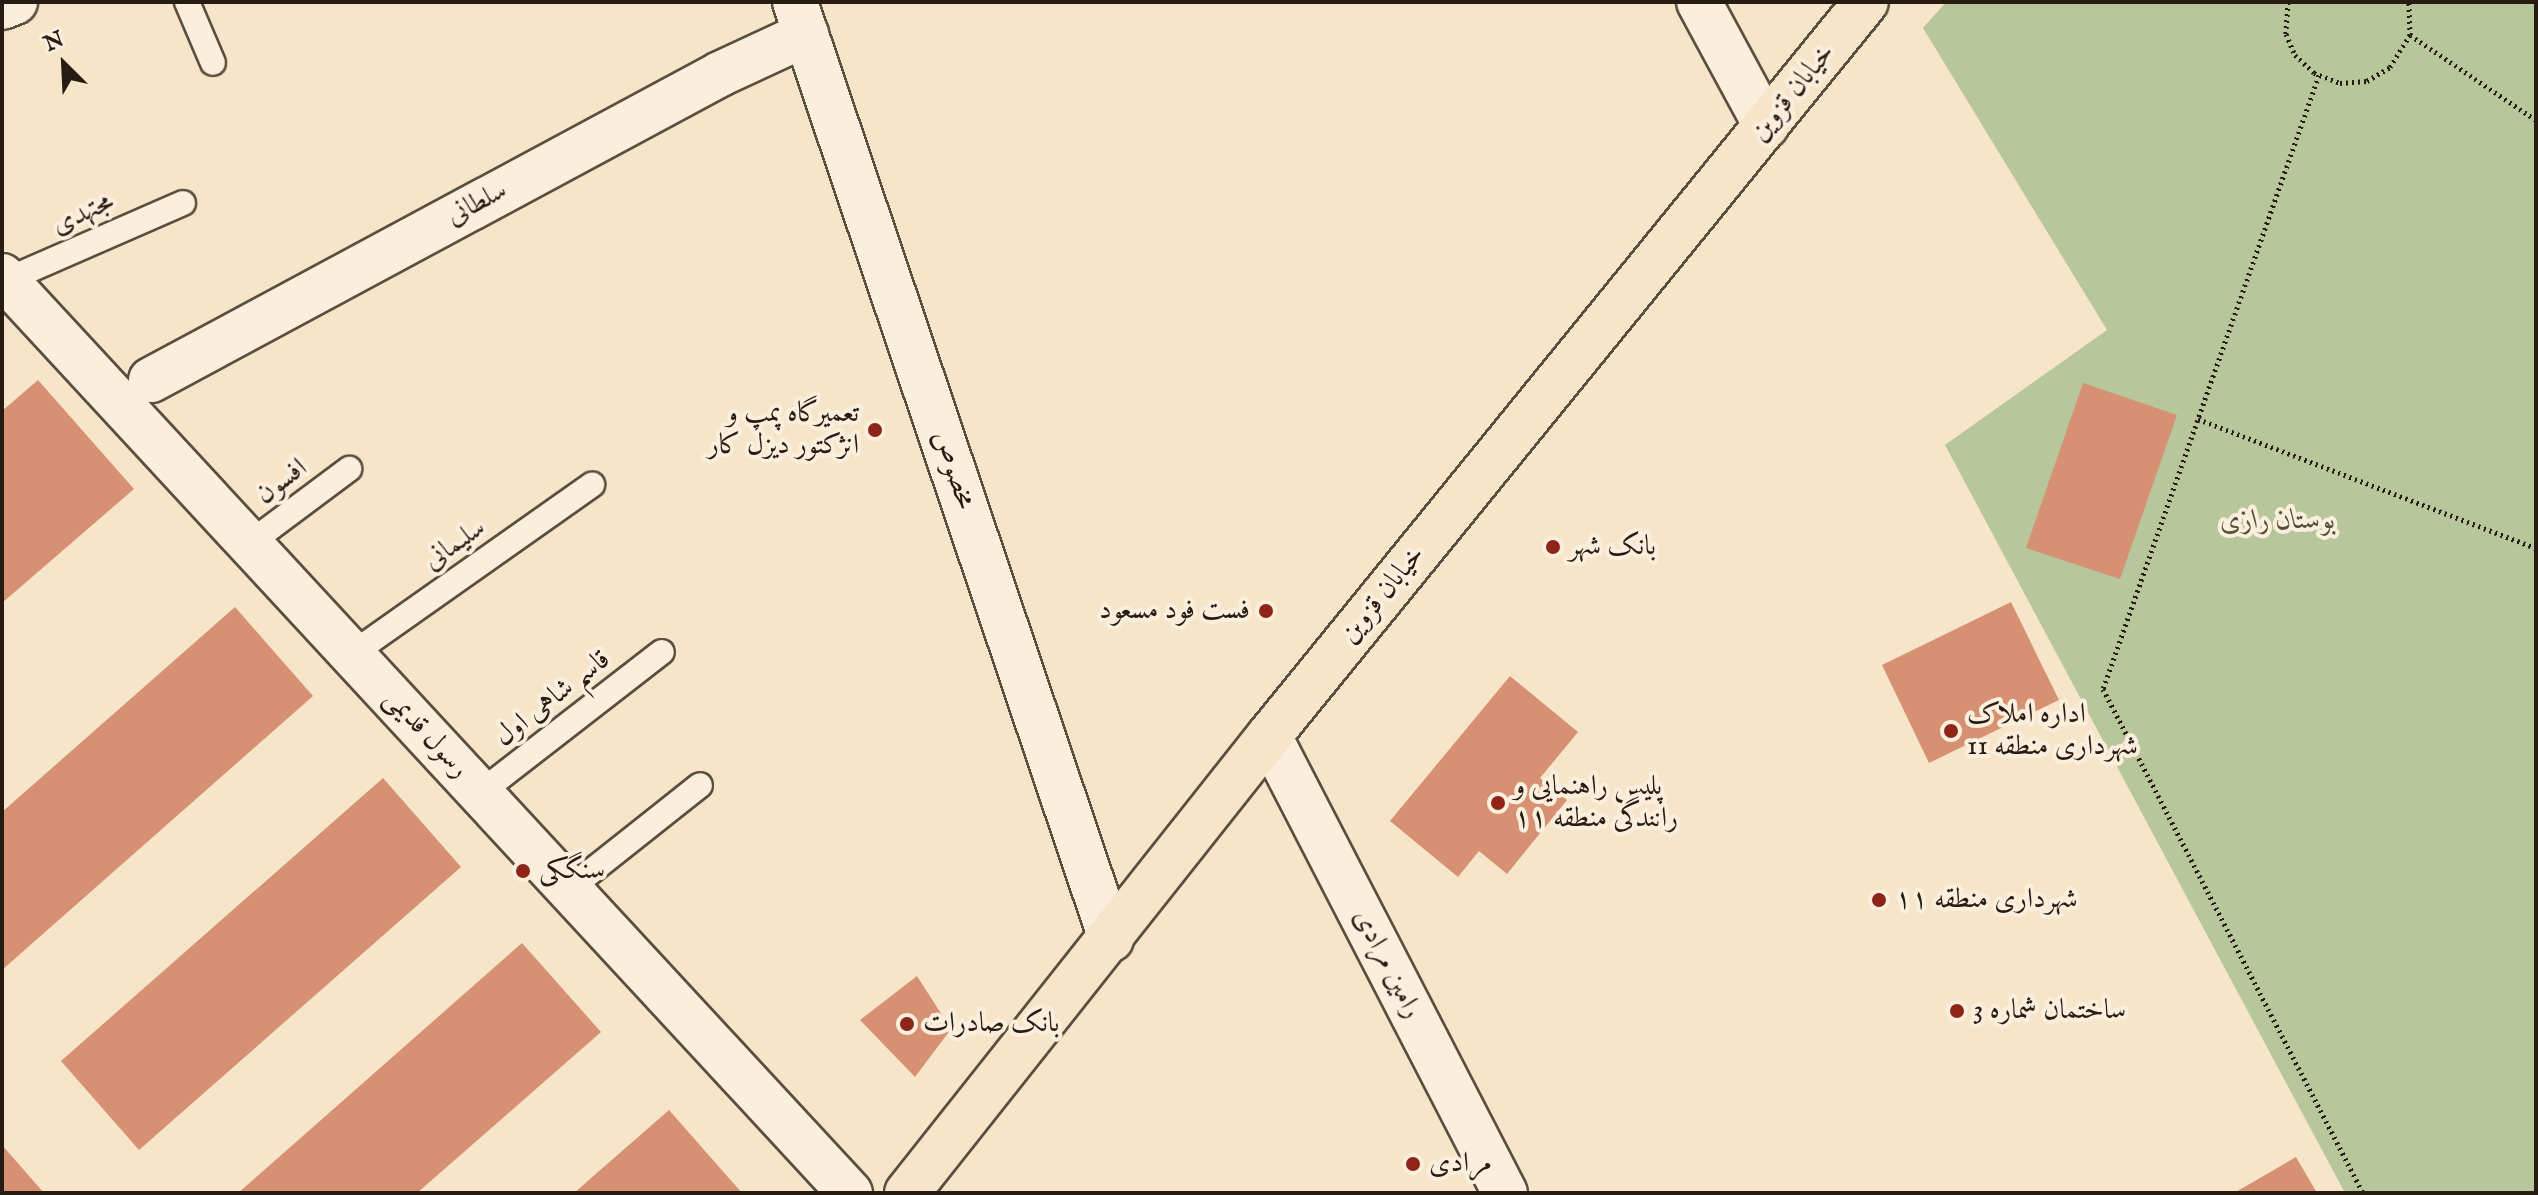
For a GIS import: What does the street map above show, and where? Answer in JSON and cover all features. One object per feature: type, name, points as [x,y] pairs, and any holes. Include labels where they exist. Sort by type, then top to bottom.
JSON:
[{"type":"main road","name":"خیابان قزوین","points":[[907,1193],[1269,736],[1866,2]]},
{"type":"street","points":[[2,7],[15,2]]},
{"type":"street","points":[[1699,2],[1766,126]]},
{"type":"street","name":"سلطانی","points":[[151,380],[720,74],[800,18]]},
{"type":"street","name":"مخصوص","points":[[800,18],[1111,939]]},
{"type":"street","name":"رسول قدیمی","points":[[4,278],[850,1193]]},
{"type":"street","name":"رامین مرادی","points":[[1269,736],[1505,1193]]},
{"type":"lane","points":[[187,2],[213,63]]},
{"type":"lane","name":"مجتهدی","points":[[4,278],[183,203]]},
{"type":"lane","name":"افسون","points":[[250,543],[349,469]]},
{"type":"lane","name":"سلیمانی","points":[[352,654],[592,485]]},
{"type":"lane","name":"قاسم شاهی اول","points":[[480,793],[662,652]]},
{"type":"lane","points":[[569,889],[700,785]]},
{"type":"path","points":[[2288,2],[2290,44],[2319,75],[2340,83],[2367,81],[2390,67],[2410,35],[2409,2]]},
{"type":"path","points":[[2410,35],[2535,117]]},
{"type":"path","points":[[2319,75],[2103,689],[2363,1193]]},
{"type":"path","points":[[2198,419],[2536,548]]},
{"type":"green space","name":"بوستان رازی","points":[[1946,2],[2536,2],[2536,1193],[2345,1193],[1945,445],[2107,330],[1923,28]]},
{"type":"building","points":[[38,380],[134,489],[2,603],[2,411]]},
{"type":"building","points":[[2083,383],[2177,415],[2120,579],[2026,548]]},
{"type":"building","points":[[2011,602],[2059,700],[1929,763],[1882,665]]},
{"type":"building","points":[[235,607],[313,696],[2,970],[2,812]]},
{"type":"building","points":[[1510,676],[1578,732],[1540,778],[1567,800],[1507,874],[1479,851],[1458,877],[1390,821]]},
{"type":"building","points":[[383,778],[461,867],[139,1150],[61,1061]]},
{"type":"building","points":[[522,943],[601,1032],[417,1193],[238,1193]]},
{"type":"building","name":"بانک صادرات","points":[[917,976],[951,1029],[915,1077],[860,1020]]},
{"type":"building","points":[[669,1110],[742,1193],[574,1193]]},
{"type":"building","points":[[2,1145],[44,1193],[2,1193]]},
{"type":"building","points":[[2296,1157],[2317,1193],[2234,1193]]},
{"type":"place","name":"تعمیرگاه پمپ و انژکتور دیزل کار","points":[[875,430]]},
{"type":"place","name":"بانک شهر","points":[[1553,547]]},
{"type":"place","name":"فست فود مسعود","points":[[1266,611]]},
{"type":"place","name":"اداره املاک شهرداری منطقه 11","points":[[1951,731]]},
{"type":"place","name":"پلیس راهنمایی و رانندگی منطقه ۱۱","points":[[1498,803]]},
{"type":"place","name":"سنگکی","points":[[523,871]]},
{"type":"place","name":"شهرداری منطقه ۱۱","points":[[1879,900]]},
{"type":"place","name":"ساختمان شماره 3","points":[[1957,1011]]},
{"type":"place","name":"بانک صادرات","points":[[907,1024]]},
{"type":"place","name":"مرادی","points":[[1413,1164]]}]
